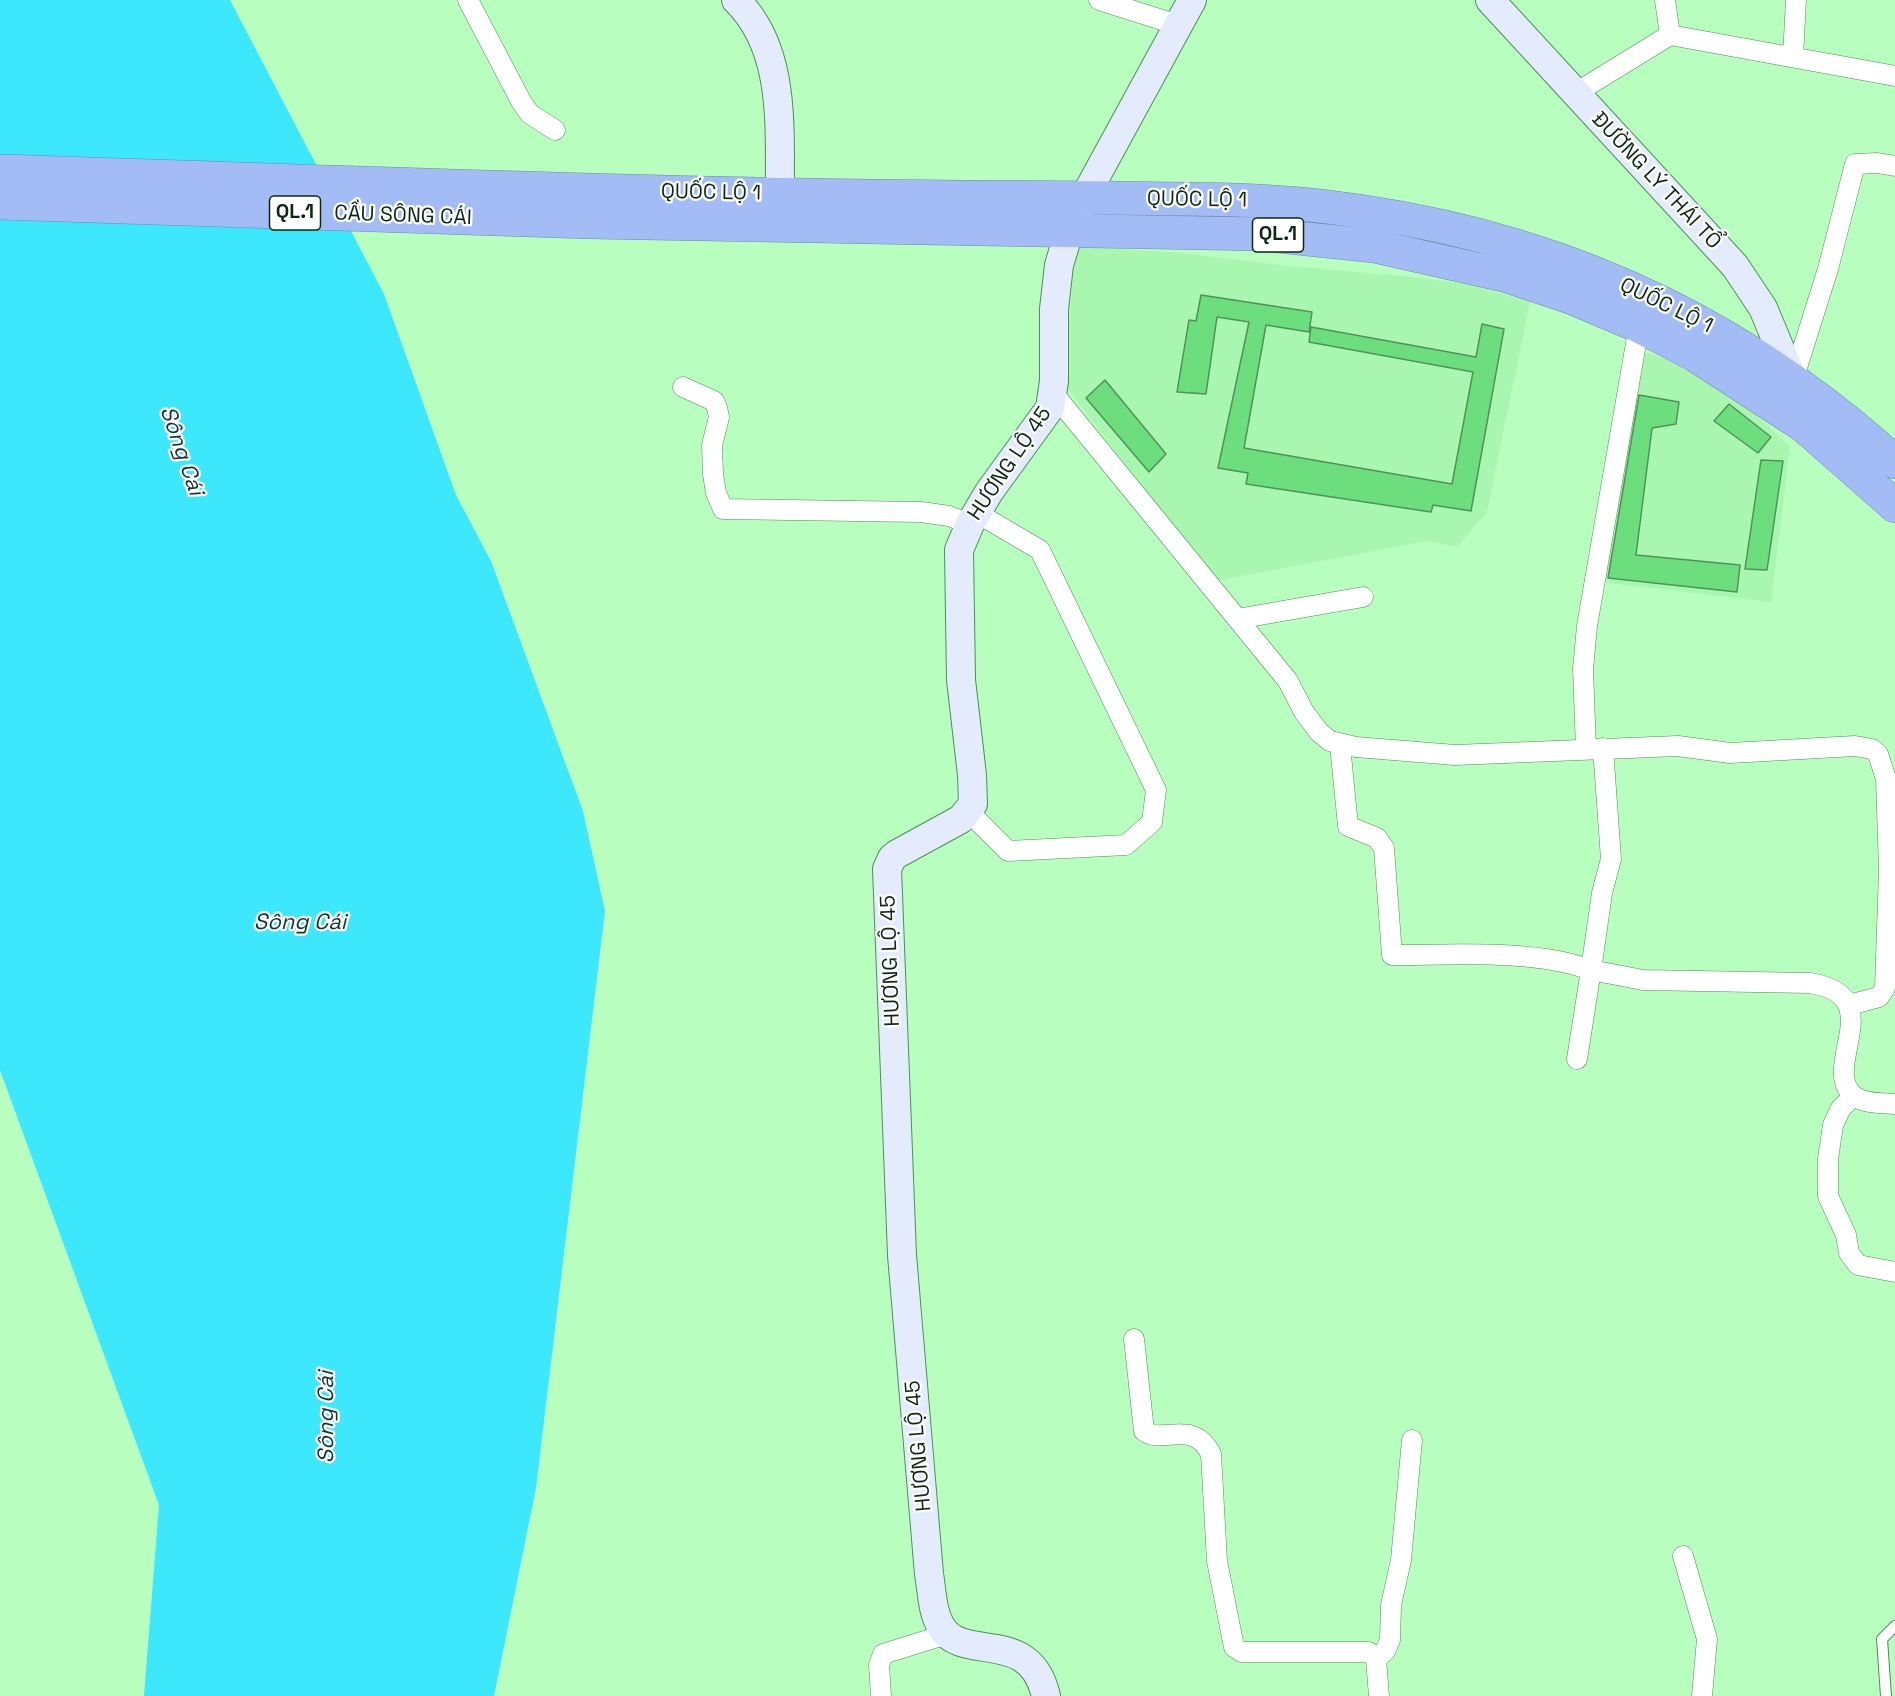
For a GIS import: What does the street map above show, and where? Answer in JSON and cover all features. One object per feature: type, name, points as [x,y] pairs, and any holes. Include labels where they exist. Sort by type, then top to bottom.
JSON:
[{"type":"highway","name":"CẦU SÔNG CÁI","points":[[0,171],[576,190]]},
{"type":"highway","name":"QUỐC LỘ 1","points":[[576,190],[1258,201],[1317,205],[1454,229],[1515,245],[1584,268],[1651,296],[1712,327],[1793,380],[1895,462]]},
{"type":"highway","name":"CẦU SÔNG CÁI","points":[[0,203],[589,222]]},
{"type":"highway","name":"QUỐC LỘ 1","points":[[589,222],[1259,234],[1374,246],[1507,276],[1570,297],[1639,326],[1731,377],[1804,426],[1895,506]]},
{"type":"street","points":[[468,0],[522,103],[530,114],[555,130]]},
{"type":"street","points":[[736,0],[759,31],[774,74],[778,104],[780,195]]},
{"type":"street","points":[[1099,0],[1178,25]]},
{"type":"street","name":"HƯƠNG LỘ 45","points":[[947,1634],[936,1613],[929,1574],[902,1255],[887,878],[889,863],[897,854],[969,812],[974,796],[961,680],[959,550],[973,518],[997,479],[1050,408],[1053,393],[1054,309],[1059,266],[1069,232],[1084,198],[1192,0]]},
{"type":"street","name":"ĐƯỜNG LÝ THÁI TỔ","points":[[1490,0],[1745,279],[1770,324],[1793,380]]},
{"type":"street","points":[[1665,0],[1670,34]]},
{"type":"street","points":[[1793,57],[1796,0]]},
{"type":"street","points":[[1574,94],[1670,34],[1895,76]]},
{"type":"street","points":[[1793,380],[1828,269],[1855,164],[1877,163],[1895,166]]},
{"type":"street","points":[[1577,1059],[1602,893],[1611,859],[1583,669],[1587,626],[1639,326]]},
{"type":"street","points":[[683,387],[714,401],[719,413],[712,445],[716,493],[723,509],[921,512],[973,518],[1040,550],[1156,790],[1152,822],[1126,845],[1008,852],[969,812]]},
{"type":"street","points":[[1053,393],[1288,681],[1313,726],[1330,741],[1340,745],[1455,755],[1678,746],[1730,753],[1855,747],[1872,749],[1878,754],[1886,778],[1889,870],[1885,988],[1879,997],[1849,1005]]},
{"type":"street","points":[[1237,619],[1363,597]]},
{"type":"street","points":[[1340,745],[1348,826],[1377,838],[1384,848],[1392,956],[1467,955],[1543,959],[1574,963],[1591,970],[1643,980],[1810,983],[1835,989],[1849,1005],[1846,1072],[1848,1088],[1854,1096],[1865,1101],[1895,1104]]},
{"type":"street","points":[[1854,1096],[1841,1108],[1833,1125],[1828,1159],[1828,1196],[1846,1235],[1849,1253],[1858,1265],[1895,1272]]},
{"type":"street","points":[[1134,1339],[1144,1431],[1149,1434],[1178,1433],[1194,1436],[1211,1454],[1217,1561],[1234,1647],[1242,1652],[1369,1652],[1376,1659],[1378,1696]]},
{"type":"street","points":[[1376,1659],[1385,1651],[1390,1640],[1391,1605],[1401,1560],[1412,1440]]},
{"type":"street","points":[[1683,1556],[1707,1639],[1702,1696]]},
{"type":"street","points":[[881,1696],[879,1665],[883,1654],[947,1634],[1025,1658],[1041,1677],[1046,1696]]},
{"type":"lane","points":[[1886,1696],[1882,1639],[1895,1626]]},
{"type":"shaded area","points":[[1075,246],[1181,253],[1289,266],[1413,277],[1468,284],[1530,302],[1487,512],[1457,547],[1427,541],[1215,581],[1065,385]]},
{"type":"shaded area","points":[[1641,351],[1698,369],[1753,412],[1790,447],[1771,602],[1600,582]]},
{"type":"water","name":"Sông Cái","points":[[0,0],[230,0],[384,294],[456,495],[491,561],[583,811],[605,911],[536,1488],[494,1696],[144,1696],[159,1505],[0,1070]]},
{"type":"building","points":[[1201,295],[1312,312],[1309,332],[1266,325],[1244,448],[1452,484],[1473,372],[1309,342],[1311,327],[1476,357],[1482,324],[1504,329],[1471,511],[1433,505],[1431,512],[1246,484],[1248,473],[1218,468],[1249,322],[1217,317],[1206,394],[1177,392],[1189,320],[1196,321]]},
{"type":"building","points":[[1105,380],[1166,454],[1149,472],[1086,398]]},
{"type":"building","points":[[1639,395],[1679,402],[1676,424],[1652,428],[1636,555],[1740,565],[1737,592],[1608,578]]},
{"type":"building","points":[[1729,404],[1771,437],[1758,453],[1714,421]]},
{"type":"building","points":[[1761,460],[1783,461],[1767,570],[1745,569]]}]
